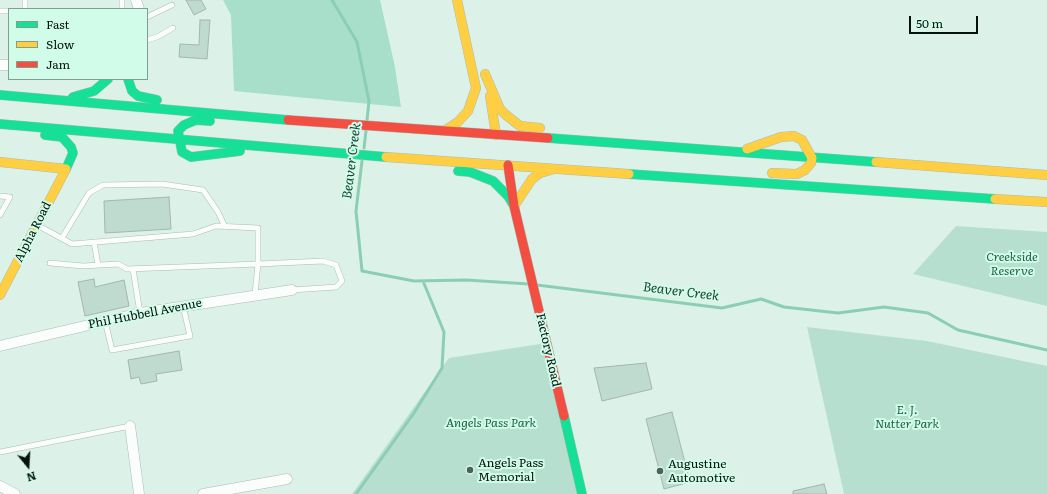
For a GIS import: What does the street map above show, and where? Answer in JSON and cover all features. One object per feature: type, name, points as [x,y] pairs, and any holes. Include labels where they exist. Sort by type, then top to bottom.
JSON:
[{"type":"main road","points":[[444,132],[458,122],[468,111],[476,88],[471,59],[457,0]]},
{"type":"main road","points":[[465,0],[474,36]]},
{"type":"main road","points":[[482,65],[496,135]]},
{"type":"main road","points":[[484,74],[500,109],[520,126],[650,136],[666,146]]},
{"type":"main road","points":[[60,100],[94,91],[107,80]]},
{"type":"main road","points":[[128,80],[132,90],[138,96],[152,100],[207,103]]},
{"type":"main road","points":[[0,95],[278,119],[331,127]]},
{"type":"main road","points":[[246,106],[278,119]]},
{"type":"main road","points":[[459,152],[397,158],[333,161],[302,158],[282,148],[191,157],[182,152],[178,138],[178,131],[184,125],[196,120],[399,132],[444,132],[666,146],[1047,175]]},
{"type":"main road","points":[[0,124],[282,148],[329,149],[397,158],[481,175],[493,181],[502,189],[514,206],[532,179],[540,173],[560,168],[599,162]]},
{"type":"main road","name":"Alpha Road","points":[[0,131],[62,137],[71,146],[73,153],[0,295]]},
{"type":"main road","points":[[482,142],[496,135]]},
{"type":"main road","points":[[729,151],[751,149],[781,137],[794,136],[802,140],[808,148],[812,158],[811,163],[805,170],[797,174],[763,173]]},
{"type":"main road","points":[[530,146],[761,161],[792,156]]},
{"type":"main road","points":[[508,165],[514,156]]},
{"type":"main road","points":[[397,158],[560,168],[805,187],[1047,202]]},
{"type":"main road","points":[[0,162],[66,168]]},
{"type":"main road","name":"Factory Road","points":[[508,165],[514,206],[524,251],[582,494]]},
{"type":"street","name":"Phil Hubbell Avenue","points":[[0,346],[140,313],[255,294],[292,290]]},
{"type":"street","points":[[130,426],[139,494]]},
{"type":"street","points":[[203,494],[287,479]]},
{"type":"street","points":[[0,486],[15,494]]},
{"type":"lane","points":[[148,17],[172,5]]},
{"type":"lane","points":[[148,40],[157,37],[173,28]]},
{"type":"lane","points":[[62,238],[89,193],[103,185],[162,184],[203,190],[218,212],[225,226]]},
{"type":"lane","points":[[0,196],[10,197],[0,215]]},
{"type":"lane","points":[[36,224],[72,244],[193,234],[216,226],[258,228],[258,264],[255,294]]},
{"type":"lane","points":[[94,242],[98,265]]},
{"type":"lane","points":[[50,263],[84,266],[118,264],[127,269],[133,269],[323,261],[336,265],[342,281],[336,287],[292,290]]},
{"type":"lane","points":[[133,269],[140,313]]},
{"type":"lane","points":[[105,321],[112,350],[190,336],[183,306]]},
{"type":"lane","points":[[0,452],[130,426]]},
{"type":"green space","points":[[223,0],[380,0],[395,67],[401,107],[234,91],[231,15]]},
{"type":"green space","name":"Creekside Reserve","points":[[956,226],[1047,232],[1047,306],[913,274]]},
{"type":"green space","name":"E. J. Nutter Park","points":[[807,327],[927,341],[1047,366],[1047,494],[844,494]]},
{"type":"green space","name":"Angels Pass Park","points":[[546,343],[582,494],[352,494],[449,358]]},
{"type":"building","points":[[186,0],[201,0],[206,9],[194,15]]},
{"type":"building","points":[[200,20],[210,20],[207,59],[179,57],[180,44],[199,45]]},
{"type":"building","points":[[169,197],[171,229],[105,233],[104,201]]},
{"type":"building","points":[[94,279],[95,287],[124,280],[129,306],[85,316],[78,282]]},
{"type":"building","points":[[179,351],[182,370],[156,374],[157,381],[141,384],[139,377],[131,379],[128,360]]},
{"type":"building","points":[[646,363],[652,389],[602,401],[594,368]]},
{"type":"building","points":[[672,412],[690,482],[664,489],[646,419]]},
{"type":"building","points":[[824,484],[827,494],[793,494],[793,491]]},
{"type":"waterway","name":"Beaver Creek","points":[[332,0],[357,42],[369,101],[367,120]]},
{"type":"waterway","name":"Beaver Creek","points":[[364,148],[366,131]]},
{"type":"waterway","name":"Beaver Creek","points":[[362,161],[356,211],[362,271],[414,281],[466,280],[529,284]]},
{"type":"waterway","name":"Beaver Creek","points":[[356,494],[414,413],[442,368],[444,332],[423,281]]},
{"type":"waterway","name":"Beaver Creek","points":[[537,285],[722,308],[761,299],[784,307],[838,313],[884,307],[928,313],[958,330],[1047,350]]},
{"type":"traffic: fast","points":[[73,97],[94,91],[107,80]]},
{"type":"traffic: fast","points":[[128,80],[132,91],[138,96],[157,100]]},
{"type":"traffic: fast","points":[[0,95],[288,120]]},
{"type":"traffic: fast","points":[[210,121],[196,120],[184,125],[178,131],[182,152],[191,157],[240,151]]},
{"type":"traffic: fast","points":[[0,124],[386,157]]},
{"type":"traffic: fast","points":[[45,135],[62,137],[71,147],[73,153],[66,169]]},
{"type":"traffic: fast","points":[[548,138],[876,162]]},
{"type":"traffic: fast","points":[[458,171],[470,172],[493,181],[508,196],[514,206]]},
{"type":"traffic: fast","points":[[629,174],[995,199]]},
{"type":"traffic: fast","points":[[564,416],[582,494]]},
{"type":"traffic: slow","points":[[444,131],[458,122],[468,111],[476,88],[457,0]]},
{"type":"traffic: slow","points":[[485,74],[500,109],[506,115],[520,126],[540,128]]},
{"type":"traffic: slow","points":[[490,96],[496,135]]},
{"type":"traffic: slow","points":[[747,149],[781,137],[794,136],[802,140],[812,158],[811,163],[805,170],[797,174],[772,173]]},
{"type":"traffic: slow","points":[[386,157],[629,174]]},
{"type":"traffic: slow","points":[[0,162],[66,169],[0,295]]},
{"type":"traffic: slow","points":[[876,162],[1047,175]]},
{"type":"traffic: slow","points":[[514,206],[532,179],[540,173],[551,170]]},
{"type":"traffic: slow","points":[[995,199],[1047,202]]},
{"type":"traffic: jam","points":[[288,120],[548,138]]},
{"type":"traffic: jam","points":[[508,165],[514,206],[564,416]]},
{"type":"place","name":"Angels Pass Memorial","points":[[470,470]]},
{"type":"place","name":"Augustine Automotive","points":[[660,471]]}]
